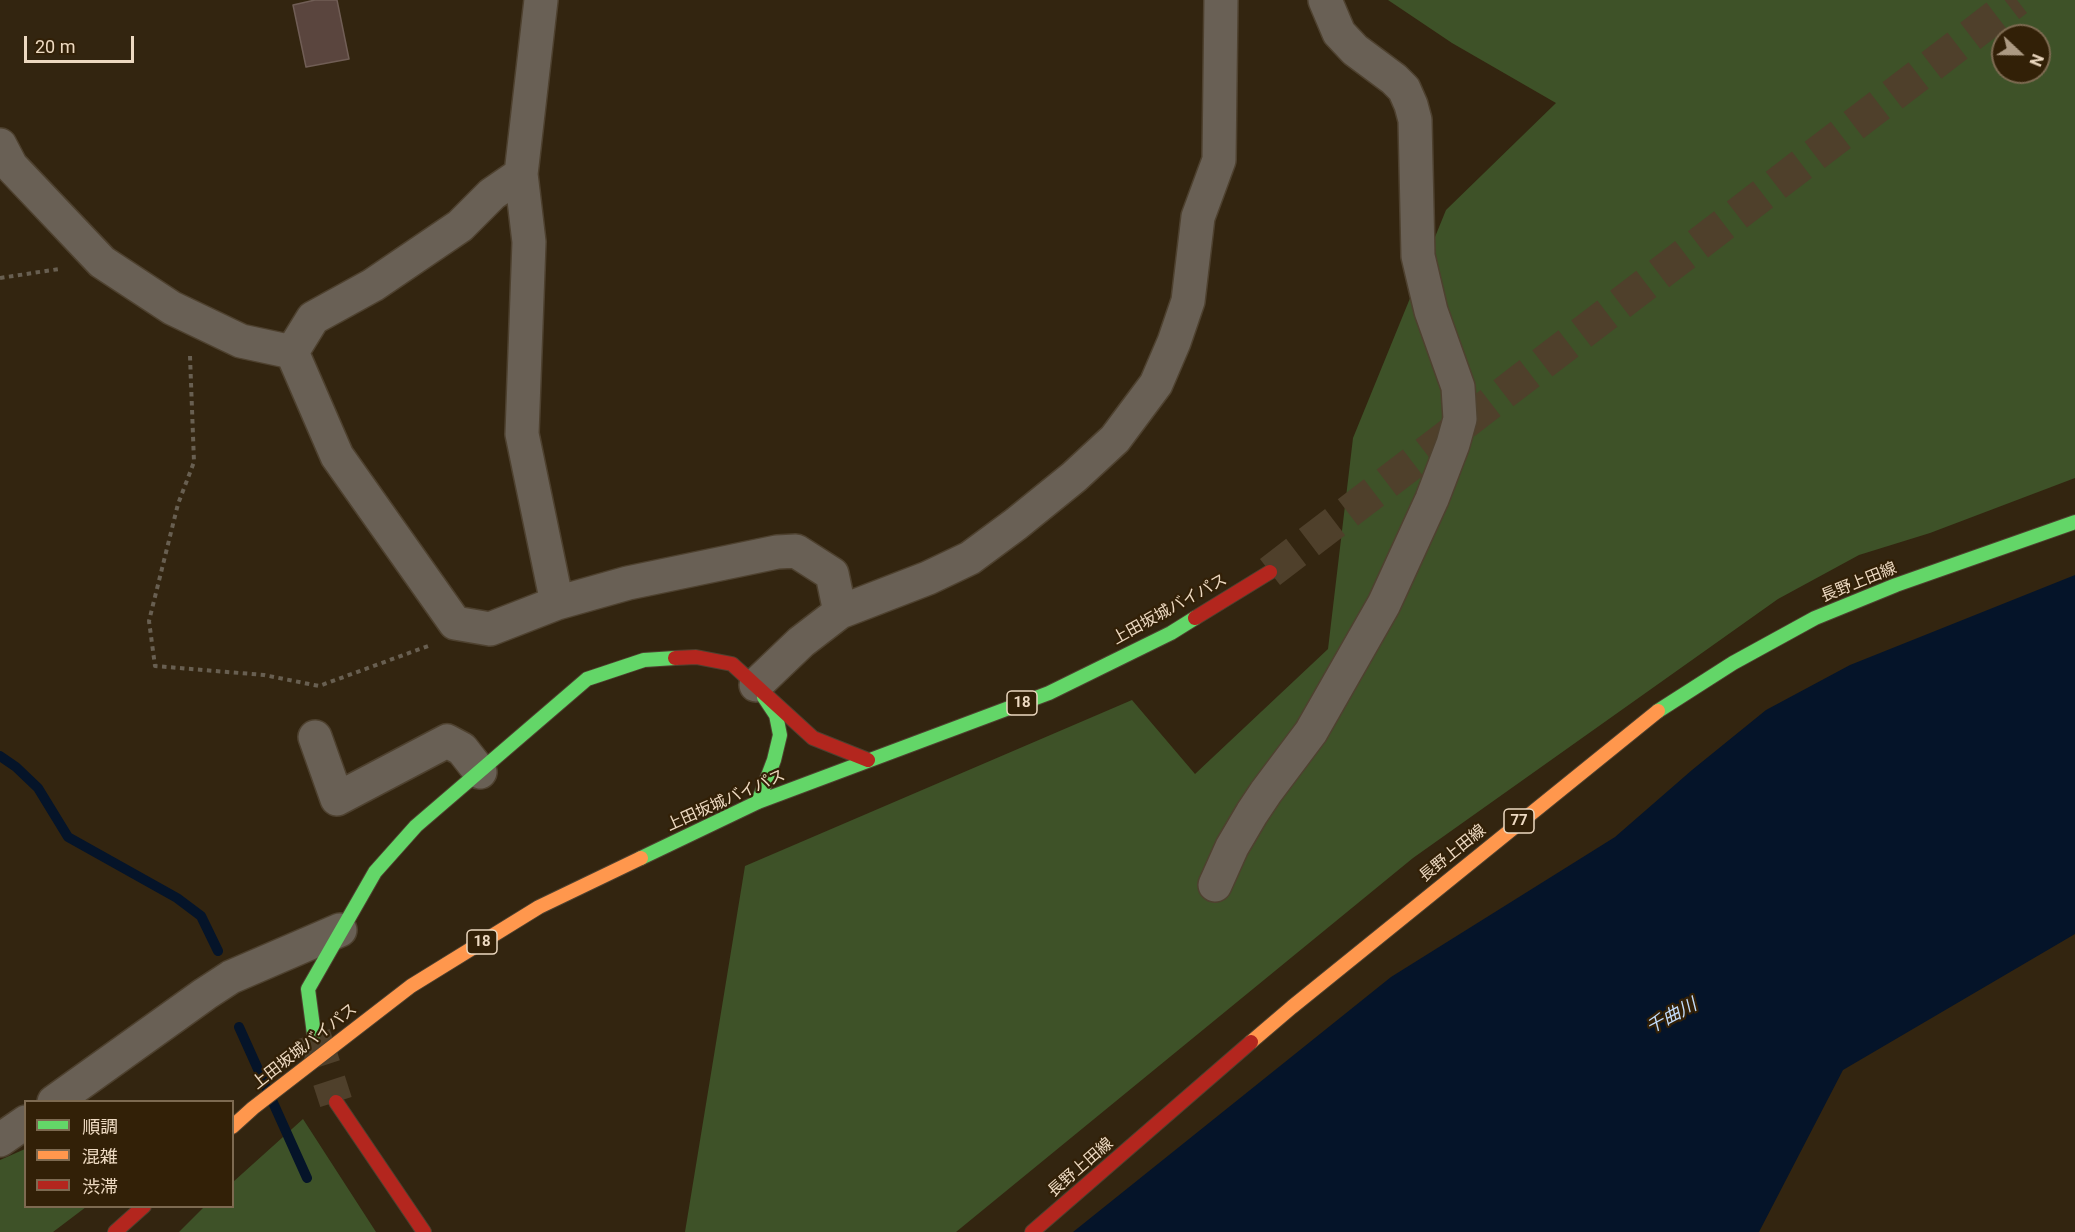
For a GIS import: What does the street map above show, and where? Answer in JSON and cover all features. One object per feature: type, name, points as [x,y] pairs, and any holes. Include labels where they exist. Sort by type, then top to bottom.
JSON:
[{"type":"main road","name":"長野上田線","points":[[1032,1232],[1292,1007],[1649,717],[1733,663],[1815,618],[1896,585],[2075,522]]},
{"type":"main road","name":"上田坂城バイパス","points":[[234,1125],[411,986],[539,907],[758,802],[1049,693],[1171,633],[1270,572]]},
{"type":"main road","points":[[314,1034],[308,989],[375,872],[417,826],[587,679],[644,660],[696,657],[732,664],[813,738],[868,760]]},
{"type":"main road","points":[[756,685],[776,715],[780,735],[774,760],[758,802]]},
{"type":"main road","points":[[336,1102],[424,1232]]},
{"type":"main road","points":[[115,1232],[142,1208]]},
{"type":"street","points":[[541,0],[521,174],[529,242],[522,434],[557,603]]},
{"type":"street","points":[[756,685],[801,642],[840,612],[928,578],[970,558],[1049,497],[1115,439],[1156,384],[1188,302],[1198,217],[1219,160],[1221,0]]},
{"type":"street","points":[[1215,885],[1221,867],[1237,838],[1266,792],[1311,732],[1384,604],[1432,499],[1460,419],[1458,387],[1431,311],[1418,256],[1415,120],[1411,105],[1404,89],[1394,79],[1355,50],[1339,33],[1325,0]]},
{"type":"street","points":[[0,145],[11,166],[102,262],[172,308],[221,332],[241,341],[292,352]]},
{"type":"street","points":[[292,352],[313,318],[373,285],[460,226],[492,194],[521,174]]},
{"type":"street","points":[[292,352],[338,456],[455,623],[490,629],[557,603],[651,579],[777,552],[796,551],[832,574],[840,612]]},
{"type":"street","points":[[315,738],[338,799],[447,741],[462,749],[480,772]]},
{"type":"street","points":[[55,1100],[231,977],[340,930]]},
{"type":"street","points":[[0,1140],[24,1123]]},
{"type":"path","points":[[0,278],[102,262]]},
{"type":"path","points":[[190,356],[194,462],[178,504],[149,621],[155,666],[264,675],[319,686],[477,627]]},
{"type":"green space","points":[[1388,0],[2075,0],[2075,478],[1930,533],[1859,555],[1778,599],[1413,858],[956,1232],[685,1232],[745,866],[1132,700],[1195,774],[1328,649],[1353,438],[1446,210],[1556,103],[1452,43]]},
{"type":"green space","points":[[303,1119],[376,1232],[179,1232],[203,1208],[234,1208],[234,1181]]},
{"type":"green space","points":[[24,1149],[24,1208],[85,1208],[53,1232],[0,1232],[0,1160]]},
{"type":"water","name":"千曲川","points":[[2075,575],[2075,934],[1843,1070],[1759,1232],[1073,1232],[1391,977],[1615,837],[1766,710],[1850,665]]},
{"type":"building","points":[[315,0],[337,0],[349,59],[306,67],[293,5]]},
{"type":"waterway","points":[[0,756],[16,767],[38,788],[68,837],[177,898],[201,916],[218,951]]},
{"type":"waterway","points":[[239,1027],[307,1178]]},
{"type":"tunnel","points":[[1270,572],[2017,0]]},
{"type":"tunnel","points":[[314,1034],[336,1102]]},
{"type":"traffic: fast","points":[[1658,711],[1733,663],[1815,618],[1896,585],[2075,522]]},
{"type":"traffic: fast","points":[[641,858],[758,802],[1049,693],[1171,633],[1195,618]]},
{"type":"traffic: fast","points":[[314,1034],[308,989],[375,872],[416,826],[587,679],[644,660],[675,658]]},
{"type":"traffic: fast","points":[[758,802],[774,760],[780,735],[776,715],[764,697]]},
{"type":"traffic: slow","points":[[1251,1042],[1658,711]]},
{"type":"traffic: slow","points":[[234,1125],[411,986],[539,907],[641,858]]},
{"type":"traffic: jam","points":[[1195,618],[1270,572]]},
{"type":"traffic: jam","points":[[675,658],[696,657],[732,664],[813,738],[868,760]]},
{"type":"traffic: jam","points":[[1032,1232],[1251,1042]]},
{"type":"traffic: jam","points":[[336,1102],[424,1232]]},
{"type":"traffic: jam","points":[[115,1232],[142,1208]]}]
